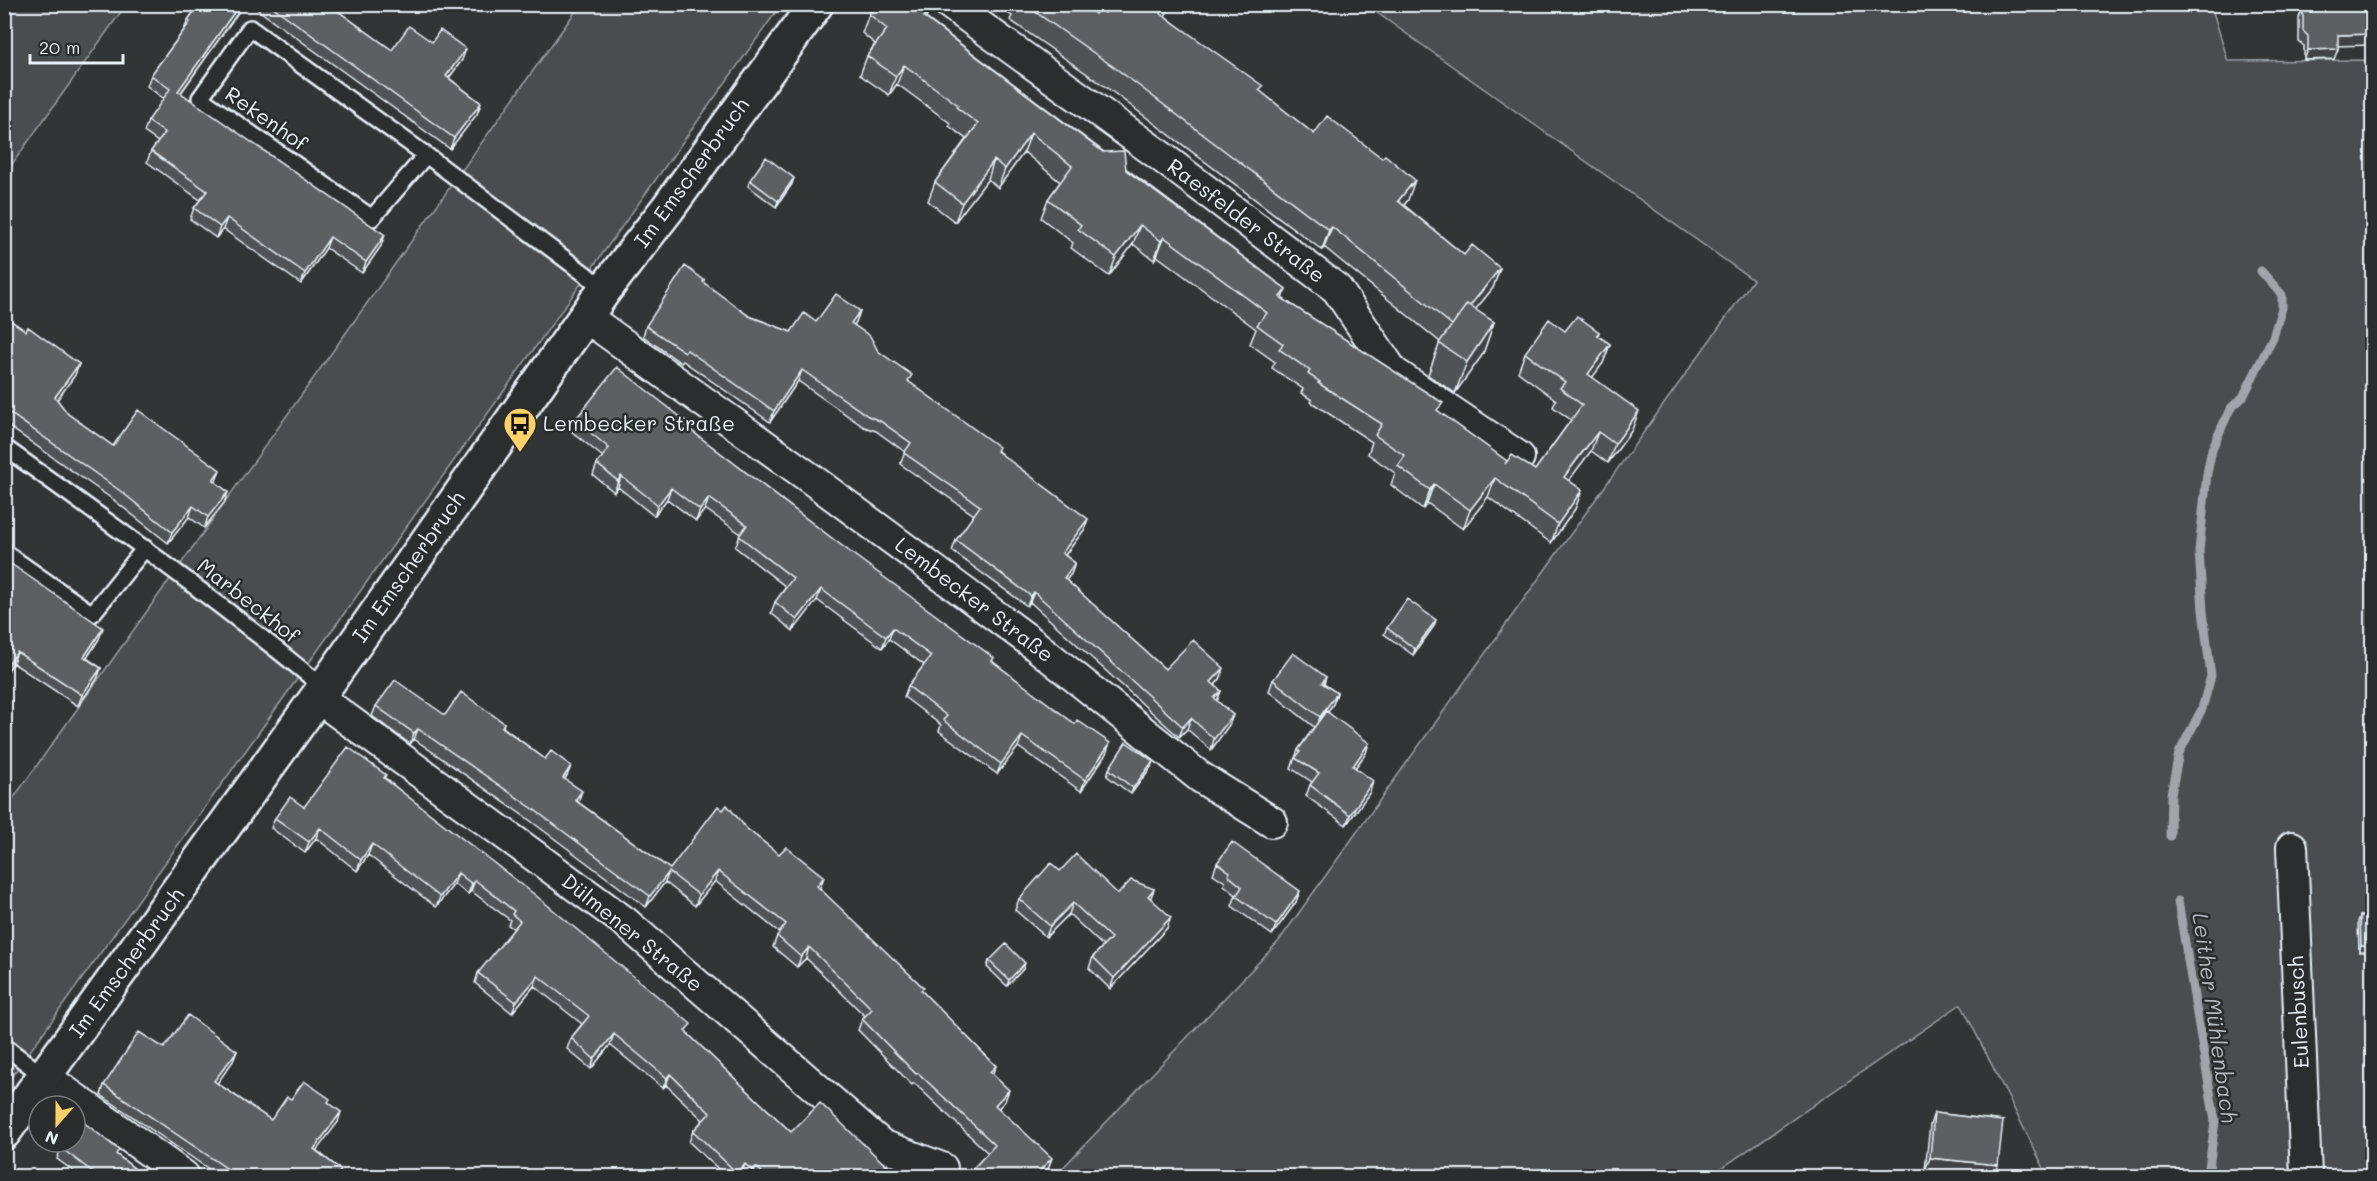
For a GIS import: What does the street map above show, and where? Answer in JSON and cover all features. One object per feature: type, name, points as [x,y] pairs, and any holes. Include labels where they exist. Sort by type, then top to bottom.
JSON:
[{"type":"street","name":"Im Emscherbruch","points":[[4,1132],[321,693],[605,289],[668,208],[816,4]]},
{"type":"street","name":"Raesfelder Straße","points":[[950,4],[1155,152],[1337,289],[1393,372],[1519,457]]},
{"type":"street","name":"Lembecker Straße","points":[[586,317],[814,480],[1031,642],[1200,777],[1272,822]]},
{"type":"street","name":"Dülmener Straße","points":[[321,693],[625,922],[882,1145],[942,1168]]},
{"type":"street","name":"Eulenbusch","points":[[2292,847],[2306,1176]]},
{"type":"street","points":[[45,1077],[184,1176]]},
{"type":"lane","name":"Rekenhof","points":[[426,155],[372,218],[200,98],[250,28],[426,155],[605,289]]},
{"type":"lane","name":"Marbeckhof","points":[[4,447],[145,548],[272,645],[321,693]]},
{"type":"lane","points":[[4,552],[92,614],[145,548]]},
{"type":"lane","points":[[4,1046],[45,1077]]},
{"type":"shaded area","points":[[4,5],[126,5],[5,174]]},
{"type":"shaded area","points":[[580,5],[781,5],[5,1086],[5,810]]},
{"type":"shaded area","points":[[1366,5],[2211,5],[2228,61],[2372,60],[2372,1176],[2048,1176],[1961,1004],[1710,1176],[1055,1176],[1278,942],[1753,280]]},
{"type":"building","points":[[199,4],[240,4],[178,91],[385,235],[366,262],[330,237],[305,273],[227,218],[220,227],[194,208],[207,191],[151,151],[165,133],[148,121],[170,89],[151,75],[190,22],[188,20]]},
{"type":"building","points":[[269,4],[328,4],[392,50],[409,26],[432,42],[440,30],[466,49],[446,76],[481,103],[454,138]]},
{"type":"building","points":[[873,4],[924,4],[929,9],[924,17],[1103,152],[1124,151],[1126,170],[1286,289],[1280,297],[1443,403],[1437,410],[1507,461],[1505,464],[1512,455],[1535,470],[1582,405],[1560,388],[1565,382],[1525,353],[1549,319],[1565,331],[1577,316],[1599,332],[1597,335],[1610,344],[1588,374],[1639,411],[1615,444],[1598,432],[1564,477],[1582,490],[1558,524],[1495,478],[1470,510],[1434,484],[1430,490],[1398,466],[1405,456],[1375,435],[1382,424],[1318,383],[1320,382],[1308,374],[1310,371],[1279,349],[1283,344],[1257,325],[1267,313],[1164,237],[1161,241],[1140,225],[1116,257],[1078,229],[1081,225],[1048,199],[1072,166],[1031,133],[1005,169],[994,160],[962,203],[935,182],[978,124],[956,107],[958,105],[904,65],[896,76],[867,56],[887,29],[869,14],[874,8]]},
{"type":"building","points":[[1024,4],[1082,4],[1095,14],[1099,9],[1105,13],[1111,4],[1166,4],[1160,13],[1263,86],[1259,90],[1314,134],[1327,116],[1382,158],[1385,155],[1415,180],[1398,201],[1464,255],[1472,245],[1500,268],[1470,306],[1467,304],[1452,325],[1332,227],[1329,230],[1118,70]]},
{"type":"building","points":[[2305,4],[2373,4],[2373,34],[2338,35],[2338,49],[2308,50],[2308,36],[2303,31]]},
{"type":"building","points":[[766,157],[794,178],[778,201],[750,180]]},
{"type":"building","points":[[685,266],[749,316],[791,332],[804,313],[816,322],[836,294],[860,311],[851,323],[870,336],[878,351],[912,375],[908,381],[999,447],[997,451],[1088,519],[1062,553],[1075,563],[1064,578],[1165,669],[1193,640],[1224,668],[1211,682],[1221,691],[1214,698],[1233,715],[1214,739],[1191,718],[1183,727],[1034,592],[1031,596],[956,540],[980,506],[904,453],[911,443],[802,370],[774,411],[687,350],[685,352],[646,326]]},
{"type":"building","points":[[1467,304],[1494,322],[1467,362],[1439,343]]},
{"type":"building","points":[[4,316],[26,331],[28,327],[79,364],[55,397],[68,414],[113,446],[138,410],[220,470],[213,480],[228,492],[208,517],[193,506],[172,532],[119,490],[4,409]]},
{"type":"building","points":[[617,367],[687,422],[684,425],[994,658],[992,661],[1075,724],[1077,720],[1110,743],[1085,780],[1022,736],[1001,764],[943,720],[947,716],[908,686],[931,656],[893,628],[886,637],[821,589],[797,620],[775,602],[793,578],[739,536],[747,525],[709,498],[700,510],[671,488],[658,505],[621,476],[618,481],[597,464],[609,448],[575,420]]},
{"type":"building","points":[[4,559],[103,628],[84,657],[101,668],[82,695],[17,652],[10,662],[4,659]]},
{"type":"building","points":[[1407,599],[1436,620],[1415,649],[1387,628]]},
{"type":"building","points":[[1293,653],[1326,677],[1322,683],[1337,693],[1320,717],[1273,680]]},
{"type":"building","points":[[395,680],[445,715],[461,692],[504,723],[502,727],[545,759],[551,751],[571,766],[563,778],[582,791],[575,800],[670,869],[718,806],[723,810],[727,805],[747,829],[779,854],[786,847],[824,877],[817,886],[924,988],[921,990],[996,1066],[990,1072],[1009,1090],[995,1105],[1052,1158],[1034,1176],[1007,1174],[1005,1176],[966,1176],[995,1145],[918,1073],[916,1074],[862,1019],[872,1009],[809,947],[801,957],[777,936],[786,924],[718,871],[699,895],[669,872],[650,896],[532,808],[418,729],[414,733],[376,706]]},
{"type":"building","points":[[1326,711],[1369,743],[1353,766],[1373,781],[1350,815],[1310,785],[1319,773],[1295,758],[1300,752],[1298,750]]},
{"type":"building","points":[[1126,742],[1153,761],[1133,788],[1109,769]]},
{"type":"building","points":[[348,747],[386,775],[384,778],[534,894],[691,1024],[685,1031],[791,1132],[820,1103],[897,1176],[836,1176],[829,1170],[822,1176],[766,1176],[756,1167],[752,1170],[745,1164],[737,1173],[693,1131],[710,1113],[670,1074],[667,1078],[614,1034],[594,1059],[571,1038],[589,1016],[538,976],[516,1002],[478,973],[520,921],[512,914],[514,911],[475,880],[472,884],[458,873],[440,897],[372,844],[361,860],[320,828],[309,842],[275,818],[290,797],[304,807]]},
{"type":"building","points":[[1232,842],[1300,891],[1276,925],[1236,896],[1242,887],[1228,875],[1230,872],[1217,863]]},
{"type":"building","points":[[1076,854],[1118,894],[1131,880],[1154,889],[1148,896],[1171,917],[1114,978],[1093,957],[1111,938],[1073,903],[1050,926],[1019,899],[1051,863],[1060,871]]},
{"type":"building","points":[[2360,916],[2373,916],[2373,946],[2361,946]]},
{"type":"building","points":[[1006,944],[1025,963],[1009,980],[989,961]]},
{"type":"building","points":[[188,1015],[237,1051],[214,1081],[271,1120],[287,1097],[291,1099],[304,1081],[330,1099],[328,1102],[341,1112],[314,1149],[341,1170],[336,1176],[238,1176],[104,1085],[139,1032],[164,1048]]},
{"type":"building","points":[[1934,1113],[2003,1121],[1998,1165],[1930,1158]]},
{"type":"building","points":[[87,1125],[119,1150],[116,1154],[144,1176],[98,1176],[69,1154],[87,1154]]},
{"type":"waterway","name":"Leither Mühlenbach","points":[[2170,836],[2171,794],[2179,753],[2202,709],[2211,676],[2199,551],[2212,449],[2230,409],[2243,397],[2273,337],[2282,308],[2282,295],[2261,271]]},
{"type":"waterway","name":"Leither Mühlenbach","points":[[2178,901],[2215,1121],[2208,1176]]},
{"type":"place","name":"Lembecker Straße","points":[[520,453]]}]
